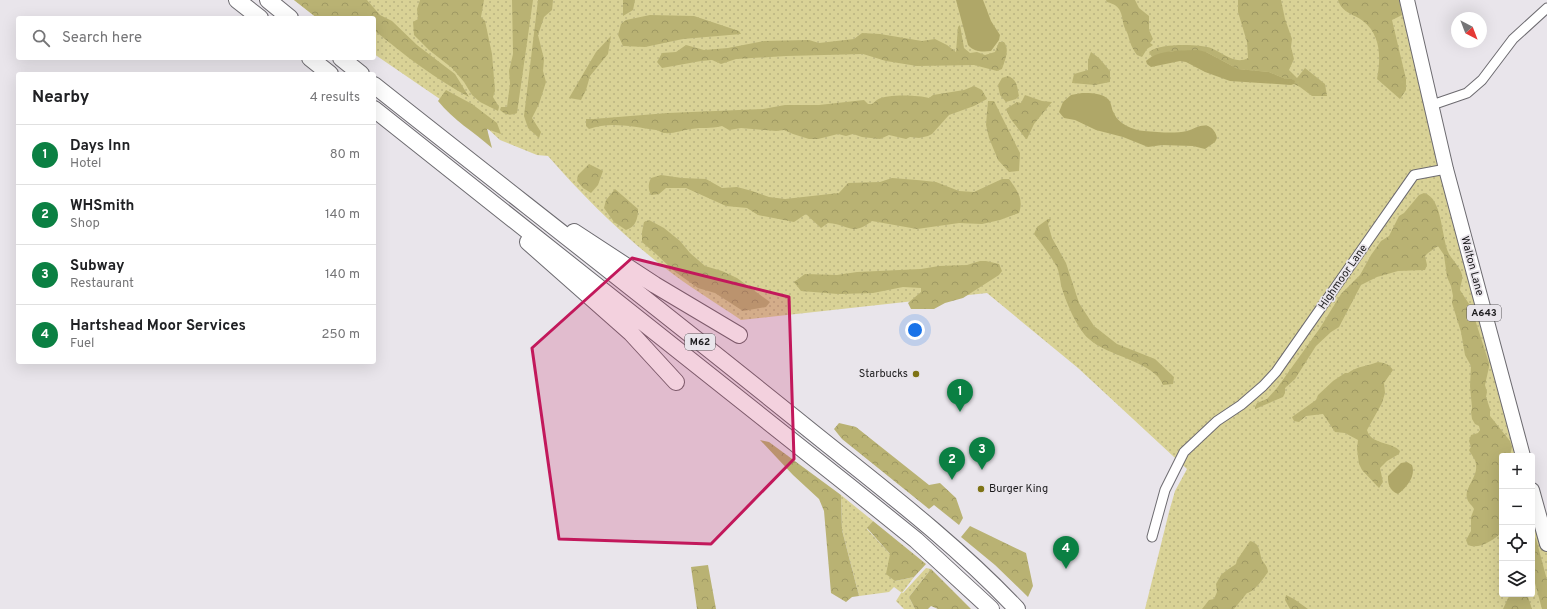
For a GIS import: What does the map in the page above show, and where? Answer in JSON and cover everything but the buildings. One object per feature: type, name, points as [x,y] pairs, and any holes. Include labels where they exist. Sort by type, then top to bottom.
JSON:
[{"type":"highway","points":[[238,0],[258,16]]},
{"type":"highway","points":[[268,0],[288,16]]},
{"type":"highway","points":[[312,60],[328,72]]},
{"type":"highway","points":[[343,60],[358,72]]},
{"type":"highway","name":"M62","points":[[376,87],[713,352],[927,525],[976,568],[1017,609]]},
{"type":"highway","name":"M62","points":[[376,111],[916,540],[990,609]]},
{"type":"highway","points":[[491,177],[655,285],[740,335]]},
{"type":"highway","points":[[472,186],[539,253],[631,333],[676,382]]},
{"type":"main road","name":"A643","points":[[1407,0],[1446,169]]},
{"type":"main road","name":"Walton Lane","points":[[1446,169],[1522,453]]},
{"type":"main road","points":[[1535,501],[1547,544]]},
{"type":"street","points":[[1432,105],[1467,93],[1482,80],[1513,39],[1547,8]]},
{"type":"street","name":"Highmoor Lane","points":[[1152,537],[1165,490],[1184,452],[1217,421],[1263,386],[1276,372],[1414,175],[1446,169]]},
{"type":"highlighted area","points":[[632,258],[789,297],[794,459],[711,544],[559,539],[532,348]]},
{"type":"shaded area","points":[[294,0],[1407,0],[1522,453],[1499,453],[1499,597],[1535,597],[1535,501],[1547,544],[1547,609],[1145,609],[1175,491],[1187,469],[1078,368],[987,293],[741,320],[680,280],[631,240],[602,213],[548,156],[537,155],[500,140],[487,128],[453,108],[376,55],[376,16],[314,16]]},
{"type":"shaded area","points":[[956,0],[983,0],[991,21],[1000,35],[999,40],[991,51],[976,50],[968,45]]},
{"type":"shaded area","points":[[1198,50],[1206,52],[1238,69],[1269,72],[1286,79],[1292,79],[1295,81],[1294,84],[1230,81],[1205,72],[1186,62],[1180,61],[1151,67],[1146,61],[1157,54]]},
{"type":"shaded area","points":[[1082,93],[1096,94],[1105,97],[1111,104],[1116,117],[1126,126],[1135,129],[1155,132],[1177,132],[1187,131],[1200,126],[1208,126],[1213,129],[1217,138],[1215,142],[1205,149],[1193,146],[1162,145],[1148,147],[1123,137],[1096,130],[1075,120],[1064,118],[1059,112],[1063,102],[1071,95]]},
{"type":"shaded area","points":[[1407,462],[1412,465],[1412,477],[1405,488],[1398,494],[1393,491],[1390,486],[1388,476],[1401,463]]},
{"type":"shaded area","points":[[841,495],[873,521],[867,529],[890,554],[895,581],[914,577],[902,593],[894,587],[889,592],[859,596],[842,530]]},
{"type":"shaded area","points":[[926,568],[931,569],[909,597],[915,609],[904,609],[896,601],[901,593],[903,593]]},
{"type":"green space","points":[[294,0],[367,0],[380,15],[392,21],[417,45],[455,74],[469,97],[420,66],[376,32],[376,16],[314,16]]},
{"type":"green space","points":[[420,0],[484,0],[481,17],[485,21],[492,54],[495,91],[493,97],[499,107],[498,111],[480,102],[472,95],[464,82],[452,68],[429,50],[414,35],[413,22],[418,19],[417,9]]},
{"type":"green space","points":[[512,0],[533,0],[517,113],[510,115],[500,110],[501,107],[507,107],[510,84],[509,71],[513,54]]},
{"type":"green space","points":[[538,0],[553,0],[552,10],[544,17],[538,35],[544,59],[543,71],[546,82],[539,104],[532,118],[541,132],[539,138],[528,128],[524,116]]},
{"type":"green space","points":[[623,0],[635,0],[633,10],[623,16]]},
{"type":"green space","points":[[1106,0],[1135,0],[1139,8],[1149,16],[1149,30],[1153,39],[1150,43],[1153,45],[1147,49],[1142,57],[1137,55],[1131,45],[1120,11],[1116,6],[1107,2]]},
{"type":"green space","points":[[1238,0],[1281,0],[1285,19],[1292,39],[1291,47],[1294,59],[1289,70],[1297,78],[1305,68],[1325,84],[1327,96],[1312,96],[1294,84],[1292,79],[1286,79],[1269,72],[1238,69],[1206,52],[1173,51],[1152,57],[1149,52],[1154,49],[1189,45],[1211,48],[1229,58],[1238,60],[1248,58],[1247,42],[1238,12]]},
{"type":"green space","points":[[1338,0],[1399,0],[1402,15],[1392,20],[1406,79],[1406,90],[1400,99],[1377,79],[1379,55],[1373,33],[1363,21],[1345,11]]},
{"type":"green space","points":[[650,15],[694,16],[739,31],[741,34],[683,39],[645,47],[623,46],[618,35],[621,24],[626,20]]},
{"type":"green space","points":[[960,25],[964,48],[970,53],[977,52],[985,55],[995,52],[999,42],[1004,42],[1007,52],[1002,69],[997,71],[974,65],[917,66],[886,61],[863,54],[736,59],[721,64],[712,60],[662,68],[657,62],[662,53],[676,52],[686,45],[704,50],[728,48],[764,41],[809,40],[819,43],[854,39],[862,33],[880,34],[922,41],[935,39],[947,45],[956,52],[958,27]]},
{"type":"green space","points":[[611,36],[608,54],[590,76],[581,100],[569,98],[596,52]]},
{"type":"green space","points":[[1091,52],[1099,58],[1110,71],[1110,82],[1095,85],[1072,83],[1074,74],[1088,70],[1088,60]]},
{"type":"green space","points":[[1008,76],[1014,80],[1019,96],[1016,99],[1006,102],[1000,95],[998,85],[1002,78]]},
{"type":"green space","points":[[974,86],[982,90],[987,99],[974,106],[949,115],[932,134],[919,138],[910,137],[906,139],[889,135],[880,139],[862,137],[853,134],[846,136],[838,134],[818,139],[809,139],[784,130],[776,131],[741,128],[729,130],[722,126],[663,133],[657,130],[622,125],[605,125],[589,129],[586,126],[586,119],[668,113],[763,109],[785,105],[819,105],[864,100],[868,104],[872,104],[881,98],[910,96],[929,98],[933,95],[964,90]]},
{"type":"green space","points":[[446,90],[472,104],[497,123],[501,134],[487,129],[492,148],[457,120],[438,101]]},
{"type":"green space","points":[[1025,95],[1042,101],[1052,102],[1034,124],[1027,139],[1010,118],[1006,109],[1017,102],[1021,103]]},
{"type":"green space","points":[[988,101],[994,101],[1020,153],[1019,171],[1009,172],[998,160],[989,138],[986,125]]},
{"type":"green space","points":[[589,164],[603,171],[598,185],[591,193],[583,188],[577,181],[578,175]]},
{"type":"green space","points":[[661,175],[706,179],[722,188],[737,187],[769,197],[785,199],[839,193],[848,183],[880,182],[892,178],[936,182],[959,191],[974,192],[1002,179],[1009,179],[1019,195],[1021,203],[1019,213],[1000,220],[982,224],[959,223],[917,229],[872,221],[865,226],[854,229],[828,223],[821,228],[806,214],[794,222],[758,215],[747,208],[726,206],[686,188],[666,188],[659,194],[651,195],[649,191],[649,182],[651,178]]},
{"type":"green space","points":[[615,189],[638,209],[636,222],[632,227],[626,230],[614,222],[604,208],[606,200]]},
{"type":"green space","points":[[1424,193],[1430,196],[1435,202],[1441,219],[1446,247],[1461,272],[1462,279],[1460,290],[1471,307],[1489,363],[1485,385],[1490,416],[1510,441],[1512,447],[1511,453],[1499,453],[1499,535],[1491,541],[1477,546],[1468,545],[1466,540],[1471,531],[1471,517],[1474,509],[1468,501],[1467,490],[1476,469],[1476,463],[1469,450],[1471,447],[1469,441],[1471,435],[1478,433],[1480,430],[1479,426],[1475,424],[1472,419],[1471,412],[1471,366],[1465,355],[1461,332],[1452,303],[1453,296],[1447,277],[1444,255],[1438,246],[1425,256],[1427,265],[1425,270],[1398,271],[1377,277],[1361,285],[1339,327],[1331,332],[1316,346],[1295,379],[1285,388],[1283,397],[1255,409],[1257,403],[1267,399],[1277,388],[1320,328],[1341,294],[1360,275],[1381,241],[1389,236],[1399,216],[1404,213],[1419,195]]},
{"type":"green space","points":[[1048,219],[1051,219],[1048,224],[1052,238],[1066,263],[1079,303],[1094,326],[1117,344],[1155,359],[1174,377],[1173,384],[1163,385],[1151,370],[1097,345],[1089,339],[1080,328],[1068,306],[1057,267],[1034,234],[1037,227]]},
{"type":"green space","points":[[649,220],[664,228],[680,241],[690,253],[705,266],[722,271],[737,278],[770,302],[766,307],[743,311],[715,293],[698,288],[674,271],[642,242],[644,222]]},
{"type":"green space","points":[[980,261],[999,264],[1002,271],[999,275],[963,298],[945,303],[934,309],[911,309],[908,303],[921,292],[921,288],[903,287],[873,293],[838,294],[801,291],[794,282],[805,274],[837,275],[857,272],[921,269],[939,266],[967,265]]},
{"type":"green space","points":[[1378,362],[1387,364],[1393,370],[1384,383],[1385,393],[1382,403],[1367,430],[1369,435],[1377,441],[1392,446],[1400,451],[1399,454],[1387,461],[1380,468],[1383,482],[1379,488],[1362,470],[1359,464],[1357,449],[1358,440],[1345,433],[1335,432],[1323,414],[1306,416],[1299,422],[1294,421],[1292,417],[1316,400],[1318,395],[1333,381],[1345,373],[1359,367]]},
{"type":"green space","points":[[839,423],[856,427],[929,485],[940,483],[956,498],[963,518],[959,525],[934,505],[929,509],[842,439],[834,429]]},
{"type":"green space","points":[[760,440],[769,442],[841,495],[842,530],[859,596],[852,597],[846,602],[831,593],[824,511],[819,499],[793,475]]},
{"type":"green space","points":[[873,521],[926,564],[914,577],[895,581],[886,574],[890,554],[867,528]]},
{"type":"green space","points":[[970,526],[1026,553],[1033,586],[1028,597],[995,565],[961,537]]},
{"type":"green space","points":[[1535,537],[1547,580],[1547,609],[1542,609],[1535,583]]},
{"type":"green space","points":[[1250,541],[1254,542],[1258,546],[1262,560],[1267,568],[1268,572],[1266,575],[1256,587],[1247,593],[1234,609],[1202,609],[1209,600],[1214,599],[1217,592],[1216,584],[1221,575],[1236,564],[1237,560]]},
{"type":"green space","points":[[708,565],[716,609],[697,609],[691,567]]},
{"type":"green space","points":[[931,569],[971,609],[938,609],[931,606],[928,609],[915,609],[909,597]]},
{"type":"green space","points":[[1286,595],[1308,609],[1290,609],[1285,600]]},
{"type":"green space","points":[[1509,597],[1528,597],[1532,609],[1503,609]]},
{"type":"place","name":"Starbucks","points":[[916,374]]},
{"type":"place","name":"Days Inn","points":[[960,412]]},
{"type":"place","name":"Subway","points":[[982,470]]},
{"type":"place","name":"WHSmith","points":[[952,480]]},
{"type":"place","name":"Burger King","points":[[981,489]]},
{"type":"place","name":"Hartshead Moor Services","points":[[1066,569]]}]
